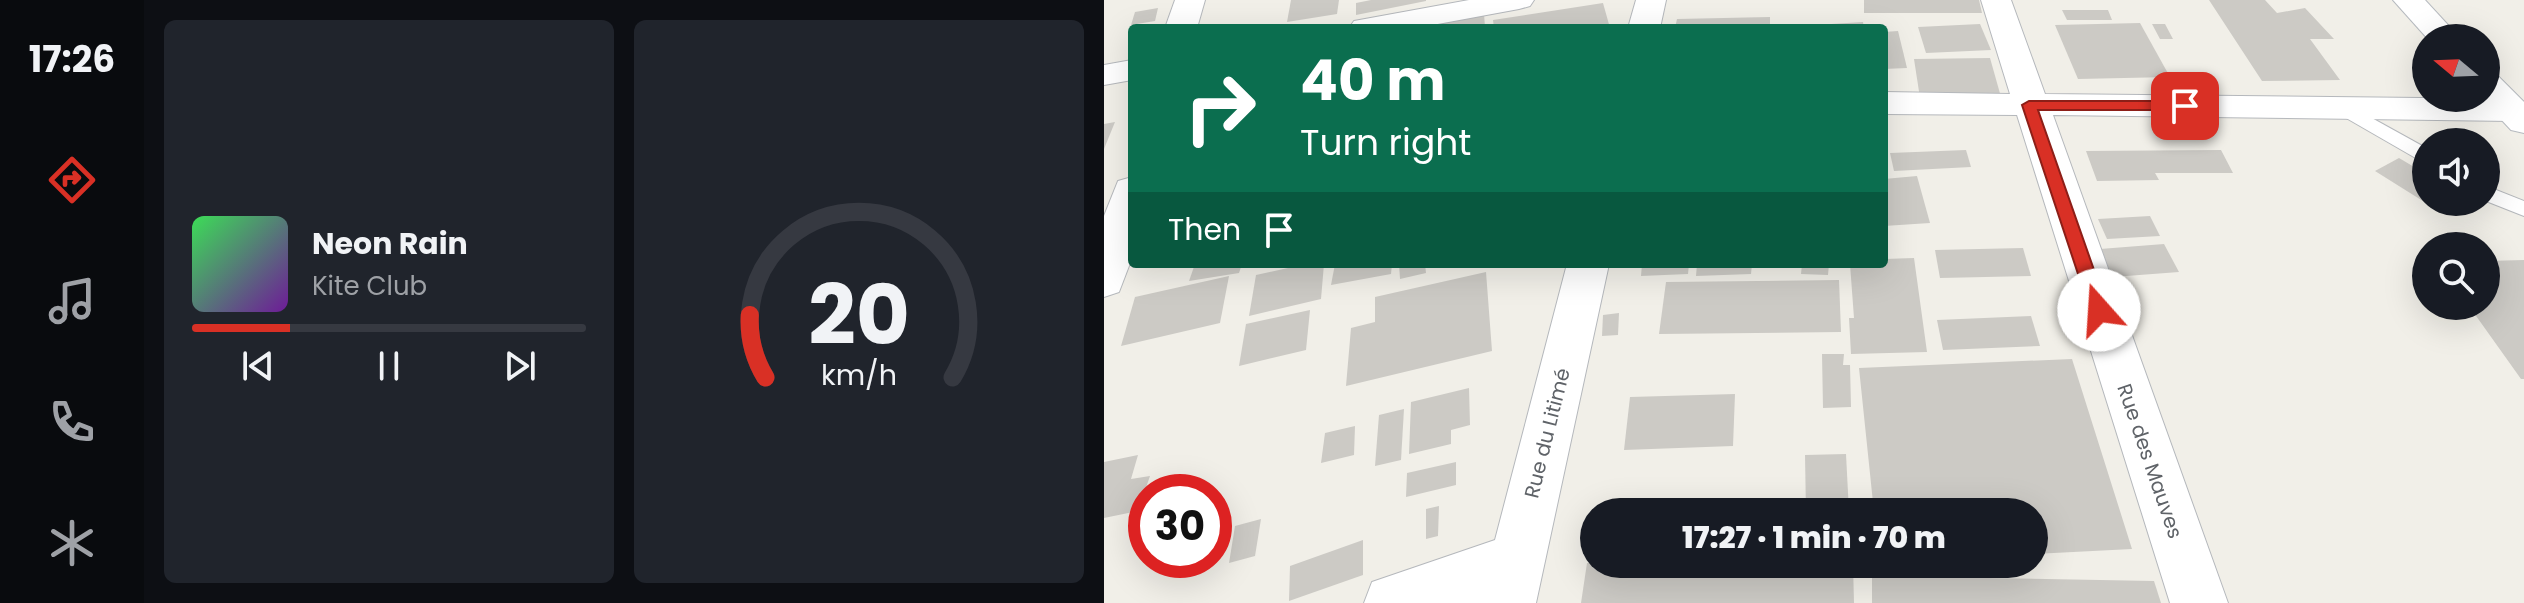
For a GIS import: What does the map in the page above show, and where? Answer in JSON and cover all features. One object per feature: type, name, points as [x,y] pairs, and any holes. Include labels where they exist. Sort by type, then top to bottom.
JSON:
[{"type":"street","points":[[1182,24],[1190,0]]},
{"type":"street","points":[[1387,24],[1519,0]]},
{"type":"street","points":[[1645,24],[1651,0]]},
{"type":"street","name":"Rue des Mauves","points":[[1996,0],[2199,603]]},
{"type":"street","points":[[2408,0],[2431,24]]},
{"type":"street","points":[[1104,75],[1128,71]]},
{"type":"street","points":[[2500,97],[2518,116]]},
{"type":"street","points":[[1888,103],[2341,107],[2518,116]]},
{"type":"street","points":[[1104,281],[1128,203]]},
{"type":"street","name":"Rue du Litimé","points":[[1512,582],[1587,268]]},
{"type":"street","points":[[1393,603],[1512,582]]},
{"type":"lane","points":[[2341,107],[2412,149]]},
{"type":"lane","points":[[2500,199],[2524,209]]},
{"type":"building","points":[[1291,0],[1339,0],[1337,14],[1287,22]]},
{"type":"building","points":[[1371,0],[1426,1],[1356,15],[1356,3]]},
{"type":"building","points":[[1864,0],[1979,0],[1982,13],[1864,13]]},
{"type":"building","points":[[2209,0],[2265,0],[2277,13],[2305,8],[2334,39],[2310,39],[2340,80],[2262,81]]},
{"type":"building","points":[[1603,3],[1609,24],[1494,24],[1493,20]]},
{"type":"building","points":[[1158,8],[1155,21],[1131,24],[1135,12]]},
{"type":"building","points":[[2062,10],[2108,10],[2112,20],[2067,20]]},
{"type":"building","points":[[1484,13],[1485,24],[1432,24]]},
{"type":"building","points":[[1770,17],[1770,24],[1676,24],[1677,19]]},
{"type":"building","points":[[2140,23],[2170,77],[2078,79],[2055,25]]},
{"type":"building","points":[[1980,24],[1991,50],[1926,53],[1918,27]]},
{"type":"building","points":[[2152,24],[2165,24],[2173,39],[2160,39]]},
{"type":"building","points":[[1898,31],[1907,68],[1888,69],[1888,32]]},
{"type":"building","points":[[1990,58],[2001,97],[1920,98],[1914,59]]},
{"type":"building","points":[[1115,122],[1104,149],[1104,124]]},
{"type":"building","points":[[1966,150],[1971,167],[1894,171],[1890,153]]},
{"type":"building","points":[[2221,150],[2233,173],[2155,173],[2159,180],[2097,181],[2086,151]]},
{"type":"building","points":[[2399,158],[2412,166],[2412,194],[2375,171]]},
{"type":"building","points":[[1917,176],[1930,223],[1888,226],[1888,179]]},
{"type":"building","points":[[2150,216],[2160,236],[2107,239],[2098,219]]},
{"type":"building","points":[[2164,244],[2179,272],[2113,277],[2100,249]]},
{"type":"building","points":[[2023,248],[2031,276],[1940,278],[1935,250]]},
{"type":"building","points":[[1914,258],[1927,352],[1851,354],[1849,318],[1854,318],[1850,268],[1888,268],[1888,259]]},
{"type":"building","points":[[2524,260],[2524,379],[2479,320],[2500,320],[2500,261]]},
{"type":"building","points":[[1194,268],[1241,268],[1239,273],[1189,281]]},
{"type":"building","points":[[1288,268],[1324,268],[1321,299],[1249,316],[1256,275]]},
{"type":"building","points":[[1334,268],[1392,268],[1391,274],[1331,285]]},
{"type":"building","points":[[1399,268],[1425,268],[1426,273],[1400,279]]},
{"type":"building","points":[[1642,268],[1689,268],[1688,274],[1641,276]]},
{"type":"building","points":[[1697,268],[1752,268],[1751,274],[1696,276]]},
{"type":"building","points":[[1802,268],[1829,268],[1828,275],[1801,274]]},
{"type":"building","points":[[1486,272],[1492,351],[1346,386],[1351,328],[1375,322],[1375,297]]},
{"type":"building","points":[[1229,276],[1220,323],[1121,346],[1135,297]]},
{"type":"building","points":[[1839,280],[1841,332],[1659,334],[1666,282]]},
{"type":"building","points":[[1310,310],[1306,350],[1239,366],[1246,324]]},
{"type":"building","points":[[1619,313],[1618,335],[1602,336],[1603,315]]},
{"type":"building","points":[[2031,316],[2040,346],[1943,350],[1937,320]]},
{"type":"building","points":[[1822,354],[1844,354],[1843,365],[1850,365],[1851,407],[1823,408]]},
{"type":"building","points":[[2072,359],[2132,549],[2048,553],[2048,498],[1873,498],[1859,368]]},
{"type":"building","points":[[1469,388],[1470,425],[1451,430],[1451,444],[1409,454],[1411,402]]},
{"type":"building","points":[[1735,394],[1733,446],[1624,450],[1630,397]]},
{"type":"building","points":[[1404,409],[1401,460],[1375,466],[1379,415]]},
{"type":"building","points":[[1355,426],[1354,455],[1321,463],[1325,433]]},
{"type":"building","points":[[1846,454],[1848,498],[1806,498],[1805,455]]},
{"type":"building","points":[[1138,455],[1132,474],[1128,474],[1128,513],[1104,518],[1104,462]]},
{"type":"building","points":[[1456,462],[1456,485],[1406,497],[1407,473]]},
{"type":"building","points":[[1439,506],[1438,536],[1426,539],[1426,509]]},
{"type":"building","points":[[1261,519],[1255,556],[1232,562],[1232,544],[1235,526]]},
{"type":"building","points":[[1363,540],[1363,575],[1289,601],[1290,566]]},
{"type":"building","points":[[1585,578],[1853,578],[1854,603],[1581,603]]},
{"type":"building","points":[[1872,578],[2154,581],[2161,603],[1872,603]]},
{"type":"route","points":[[2099,310],[2029,105],[2185,106]]}]
